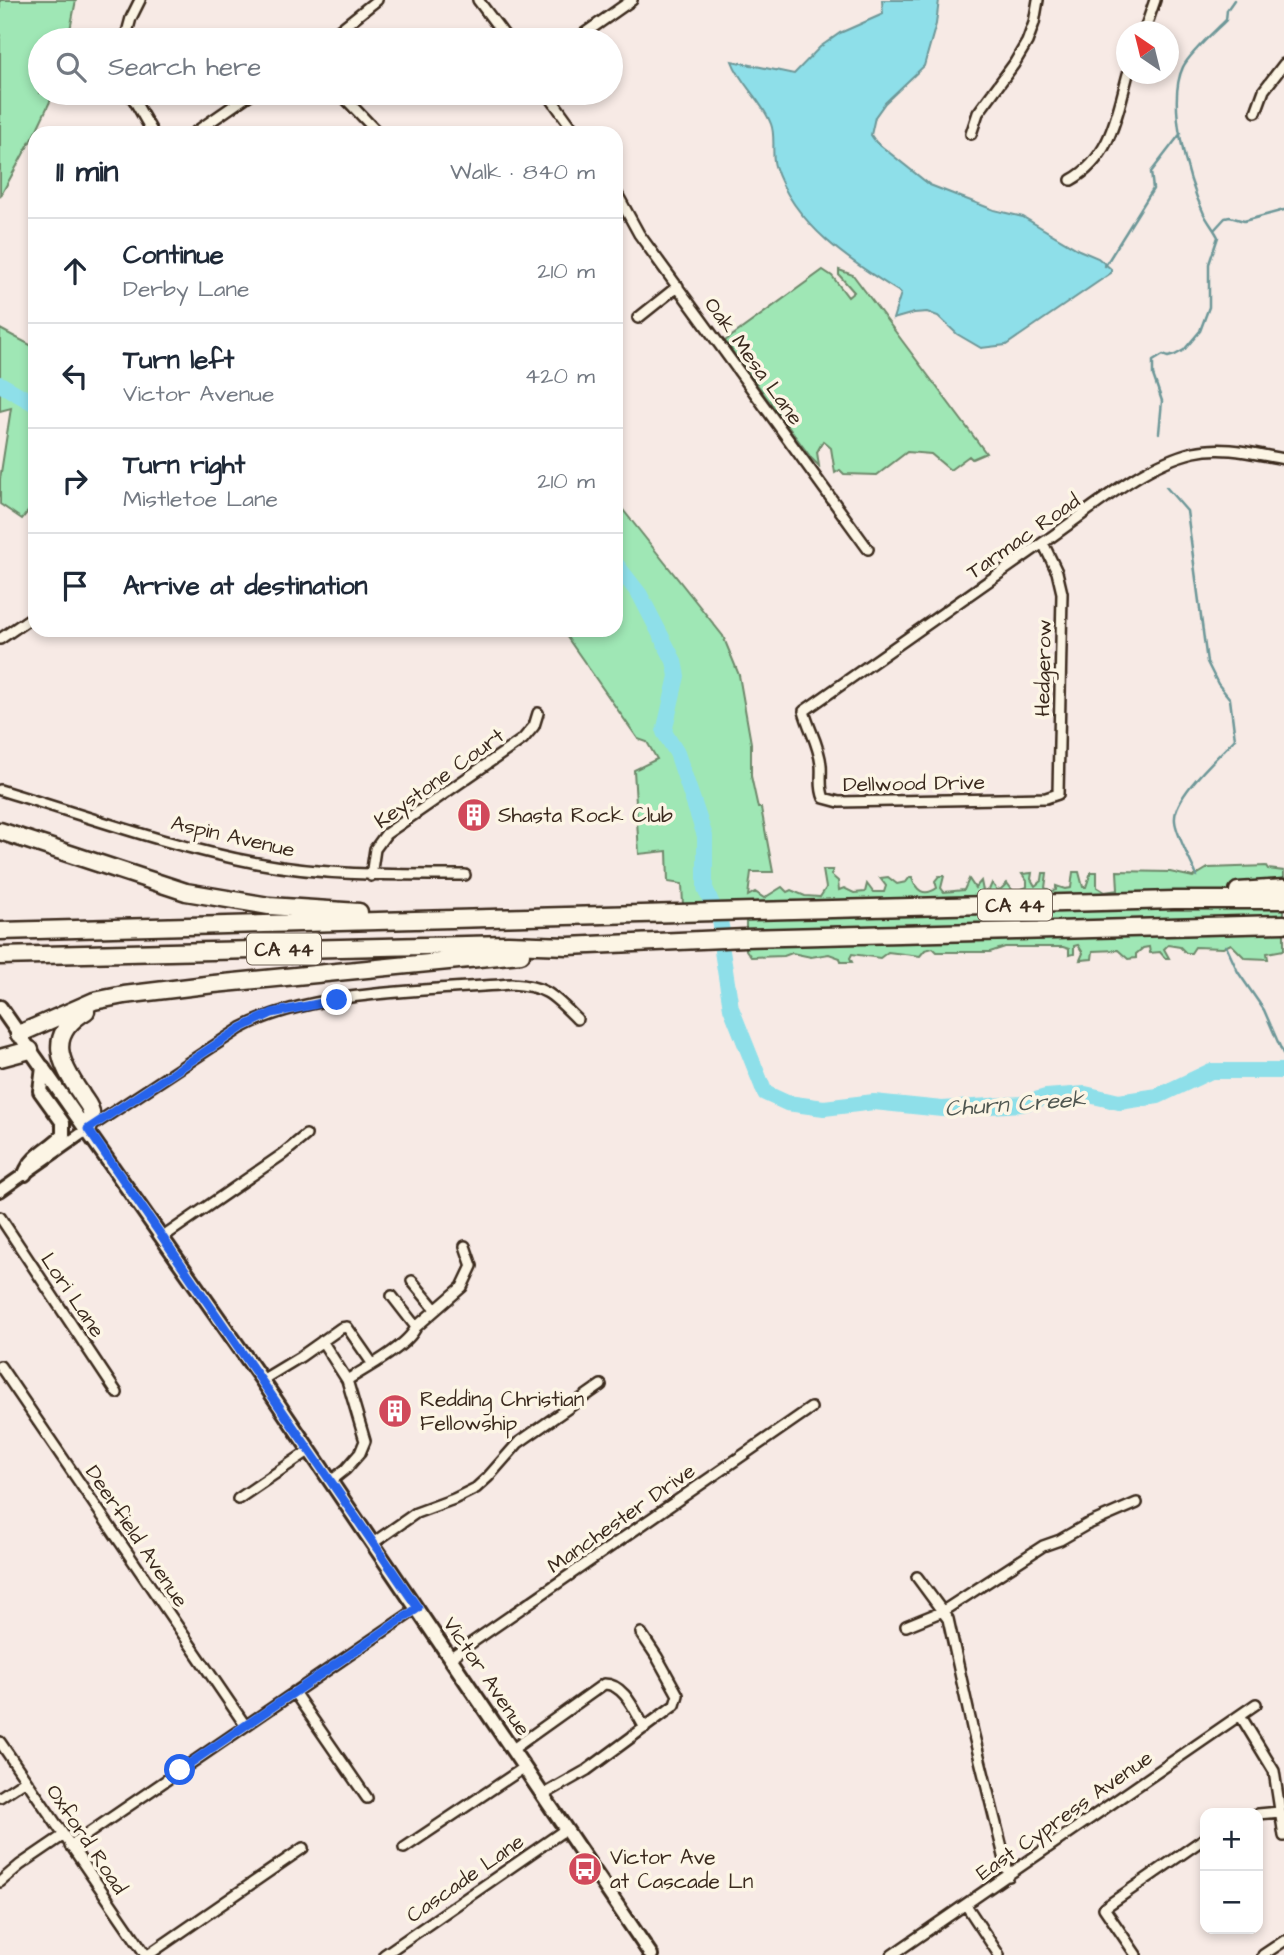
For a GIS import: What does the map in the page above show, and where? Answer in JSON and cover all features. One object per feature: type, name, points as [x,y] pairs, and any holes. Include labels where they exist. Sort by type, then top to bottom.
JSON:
[{"type":"highway","points":[[0,831],[186,892],[268,906],[393,914],[417,920]]},
{"type":"highway","points":[[1174,900],[1236,891],[1284,888]]},
{"type":"highway","name":"CA 44","points":[[0,931],[1174,900],[1284,900]]},
{"type":"highway","name":"CA 44","points":[[0,956],[495,944],[568,946],[745,938],[1284,924]]},
{"type":"highway","points":[[1230,926],[1284,933]]},
{"type":"highway","points":[[19,1034],[94,1001],[124,995],[442,960],[547,952],[568,946]]},
{"type":"highway","points":[[88,1129],[91,1112],[62,1066],[62,1036],[74,1019],[124,995]]},
{"type":"highway","points":[[0,1058],[30,1049]]},
{"type":"main road","name":"Victor Avenue","points":[[0,1007],[262,1380],[652,1955]]},
{"type":"main road","points":[[25,1174],[34,1159],[63,1136],[63,1124],[40,1091],[43,1067]]},
{"type":"street","points":[[128,28],[140,0]]},
{"type":"street","points":[[342,28],[377,0]]},
{"type":"street","points":[[478,0],[499,28]]},
{"type":"street","points":[[592,28],[632,0]]},
{"type":"street","points":[[971,134],[978,113],[1027,42],[1038,0]]},
{"type":"street","points":[[1148,21],[1155,0]]},
{"type":"street","points":[[1256,112],[1264,90],[1284,64]]},
{"type":"street","points":[[1071,180],[1095,163],[1104,148],[1114,128],[1125,84]]},
{"type":"street","points":[[137,105],[149,126]]},
{"type":"street","points":[[204,126],[235,105]]},
{"type":"street","points":[[351,105],[371,126]]},
{"type":"street","points":[[556,105],[571,126]]},
{"type":"street","name":"Oak Mesa Lane","points":[[623,205],[639,234],[868,548]]},
{"type":"street","points":[[638,318],[678,286]]},
{"type":"street","name":"Tarmac Road","points":[[804,711],[1148,470],[1176,457],[1218,450],[1284,459]]},
{"type":"street","name":"Hedgerow","points":[[1043,543],[1057,572],[1062,593],[1059,791],[1055,796]]},
{"type":"street","points":[[0,639],[28,620]]},
{"type":"street","name":"Dellwood Drive","points":[[804,711],[818,745],[821,795],[827,801],[1055,796]]},
{"type":"street","name":"Keystone Court","points":[[371,876],[376,849],[386,834],[523,739],[534,726],[538,713]]},
{"type":"street","name":"Aspin Avenue","points":[[0,790],[222,856],[318,872],[371,876],[465,875]]},
{"type":"street","points":[[0,1191],[88,1129],[261,1017],[337,1000],[511,984],[546,990],[577,1019]]},
{"type":"street","points":[[163,1237],[283,1154],[306,1135]]},
{"type":"street","name":"Lori Lane","points":[[0,1217],[117,1393]]},
{"type":"street","points":[[347,1380],[412,1336],[416,1327],[462,1287],[472,1266],[465,1246]]},
{"type":"street","points":[[412,1281],[435,1309]]},
{"type":"street","points":[[392,1296],[416,1327]]},
{"type":"street","points":[[262,1380],[341,1328],[347,1327],[372,1363]]},
{"type":"street","points":[[322,1341],[347,1380],[365,1441],[360,1453],[331,1481]]},
{"type":"street","name":"Deerfield Avenue","points":[[0,1366],[245,1726]]},
{"type":"street","points":[[373,1543],[416,1513],[476,1488],[518,1443],[601,1385]]},
{"type":"street","name":"Manchester Drive","points":[[451,1657],[811,1408]]},
{"type":"street","points":[[238,1499],[310,1450]]},
{"type":"street","points":[[906,1626],[943,1611],[1044,1546],[1137,1503]]},
{"type":"street","points":[[917,1577],[948,1619],[1009,1875]]},
{"type":"street","points":[[71,1846],[418,1608]]},
{"type":"street","points":[[543,1795],[587,1770],[675,1705],[677,1695],[641,1633]]},
{"type":"street","points":[[513,1749],[604,1684],[612,1684],[622,1692],[645,1727]]},
{"type":"street","points":[[294,1692],[367,1797]]},
{"type":"street","name":"East Cypress Avenue","points":[[892,1955],[1256,1704]]},
{"type":"street","points":[[1240,1715],[1274,1771],[1284,1836]]},
{"type":"street","name":"Oxford Road","points":[[0,1742],[147,1955]]},
{"type":"street","points":[[404,1848],[525,1766]]},
{"type":"street","points":[[0,1797],[26,1780]]},
{"type":"street","points":[[1263,1814],[1280,1812]]},
{"type":"street","name":"Cascade Lane","points":[[384,1955],[566,1829]]},
{"type":"street","points":[[0,1882],[64,1835]]},
{"type":"street","points":[[1136,1955],[1104,1908],[1200,1841]]},
{"type":"street","points":[[147,1955],[303,1848]]},
{"type":"street","points":[[966,1905],[999,1955]]},
{"type":"street","points":[[1263,1955],[1284,1941]]},
{"type":"green space","points":[[0,0],[76,0],[70,28],[28,28],[28,105],[48,105],[38,126],[28,126],[28,145],[0,197]]},
{"type":"green space","points":[[823,270],[832,276],[848,297],[854,292],[839,275],[839,270],[853,275],[986,453],[972,459],[969,456],[950,470],[931,454],[907,452],[877,475],[844,474],[840,470],[835,473],[831,448],[823,441],[817,452],[819,466],[812,459],[725,341]]},
{"type":"green space","points":[[0,329],[28,344],[28,512],[22,519],[0,504],[0,479],[11,408],[0,411]]},
{"type":"green space","points":[[623,510],[723,636],[739,675],[751,743],[751,776],[758,808],[761,808],[773,872],[751,872],[748,896],[755,892],[764,898],[782,887],[787,892],[791,890],[805,896],[820,897],[826,888],[823,870],[833,870],[831,875],[838,881],[839,890],[844,888],[854,893],[865,892],[867,884],[873,892],[884,892],[886,886],[880,878],[888,877],[897,884],[912,877],[918,889],[928,892],[937,888],[935,881],[939,876],[944,876],[941,888],[944,892],[964,890],[969,879],[975,888],[981,881],[983,891],[989,890],[992,883],[997,890],[1007,883],[1014,892],[1027,887],[1027,881],[1022,874],[1032,873],[1031,879],[1035,886],[1042,880],[1043,873],[1047,873],[1045,888],[1052,891],[1056,890],[1056,886],[1071,888],[1073,872],[1079,872],[1083,887],[1086,887],[1091,872],[1097,872],[1097,887],[1105,892],[1118,890],[1117,871],[1170,872],[1193,877],[1208,868],[1266,866],[1268,869],[1284,871],[1284,950],[1267,953],[1268,959],[1245,958],[1231,944],[1223,948],[1195,947],[1191,953],[1168,945],[1164,949],[1169,958],[1165,958],[1160,952],[1150,953],[1149,947],[1143,948],[1136,954],[1136,958],[1128,959],[1118,950],[1093,951],[1092,959],[1080,960],[1083,953],[1078,945],[1074,946],[1074,954],[1069,955],[1069,949],[1063,947],[1005,947],[990,952],[937,952],[933,948],[925,950],[920,956],[888,952],[880,958],[852,954],[852,962],[841,962],[840,958],[829,954],[811,957],[792,953],[784,956],[751,957],[746,950],[746,903],[683,905],[682,884],[668,882],[667,851],[639,854],[634,770],[657,759],[647,742],[638,739],[567,637],[623,637]]},
{"type":"water","points":[[882,0],[939,0],[936,24],[924,66],[885,103],[875,117],[871,135],[876,142],[930,185],[994,210],[1023,217],[1098,258],[1111,269],[1111,273],[1006,345],[981,348],[957,334],[938,316],[927,312],[893,319],[901,293],[826,240],[810,224],[784,187],[775,166],[771,124],[732,61],[794,74],[820,47],[840,33],[883,14]]},
{"type":"waterway","points":[[1159,433],[1162,401],[1153,375],[1153,361],[1163,355],[1168,357],[1184,350],[1200,331],[1209,307],[1209,264],[1218,237],[1204,214],[1186,162],[1178,120],[1178,82],[1186,61],[1226,20],[1227,10],[1234,0]]},
{"type":"waterway","points":[[1105,266],[1153,189],[1151,172],[1181,133]]},
{"type":"waterway","points":[[1214,230],[1225,218],[1244,221],[1284,210]]},
{"type":"waterway","name":"Churn Creek","points":[[0,384],[28,400]]},
{"type":"waterway","points":[[1166,487],[1187,511],[1207,662],[1218,684],[1230,699],[1235,739],[1188,789],[1176,811],[1178,833],[1197,876]]},
{"type":"waterway","name":"Churn Creek","points":[[623,573],[640,595],[674,661],[677,676],[664,732],[677,753],[705,836],[705,888],[712,904]]},
{"type":"waterway","name":"Churn Creek","points":[[720,921],[722,931]]},
{"type":"waterway","points":[[1226,946],[1238,972],[1264,1010],[1284,1056]]},
{"type":"waterway","name":"Churn Creek","points":[[722,951],[731,1008],[765,1093],[787,1103],[824,1108],[874,1102],[942,1109],[1022,1104],[1046,1097],[1085,1094],[1119,1102],[1158,1096],[1211,1071],[1284,1071]]},
{"type":"place","name":"Shasta Rock Club","points":[[474,815]]},
{"type":"place","name":"Redding Christian Fellowship","points":[[395,1411]]},
{"type":"place","name":"Victor Ave at Cascade Ln","points":[[585,1869]]},
{"type":"route","points":[[180,1770],[418,1608],[88,1129],[261,1017],[337,1000]]}]
